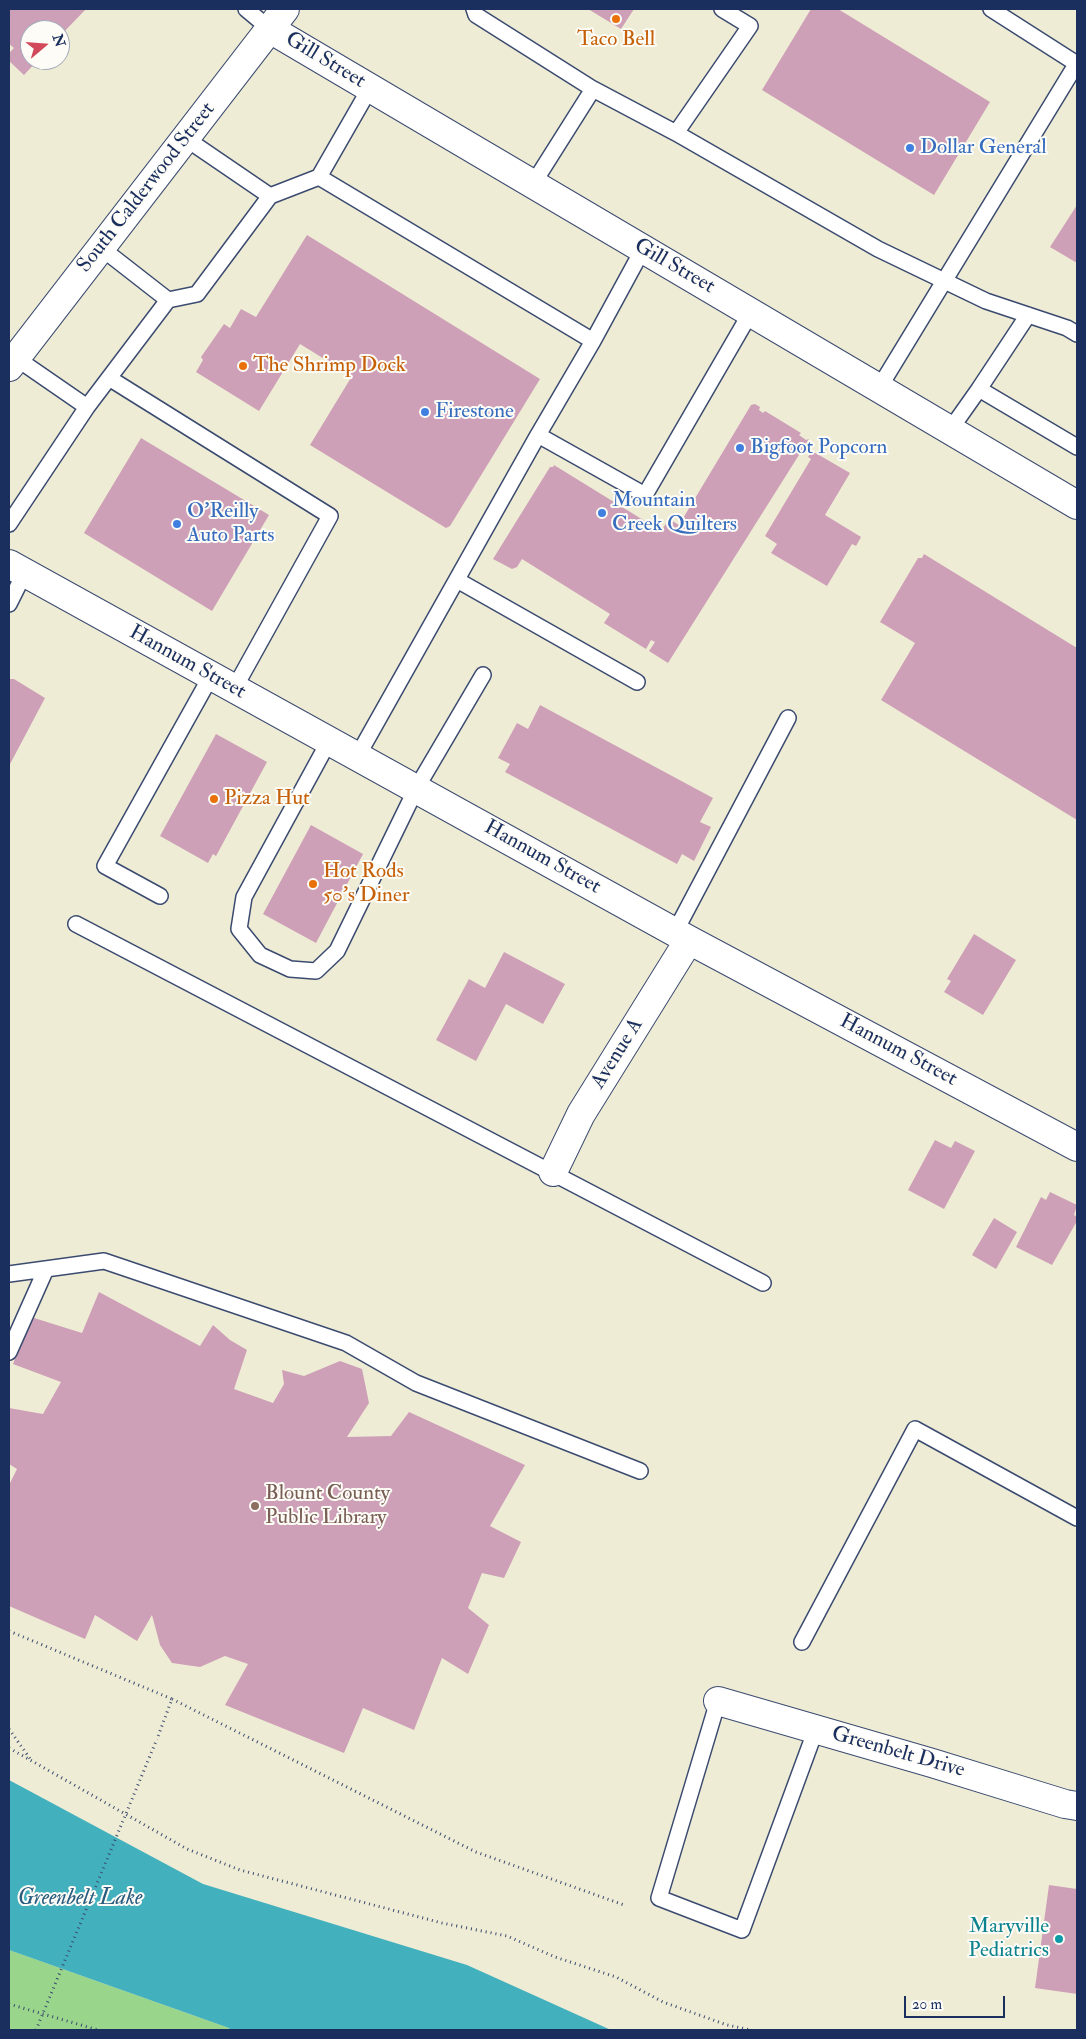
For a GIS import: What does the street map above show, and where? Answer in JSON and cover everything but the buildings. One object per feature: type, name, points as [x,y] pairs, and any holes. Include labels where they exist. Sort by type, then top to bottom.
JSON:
[{"type":"street","name":"Gill Street","points":[[277,19],[370,88],[1077,505]]},
{"type":"street","name":"South Calderwood Street","points":[[12,362],[277,19]]},
{"type":"street","name":"Hannum Street","points":[[16,569],[682,936],[1077,1147]]},
{"type":"street","name":"Avenue A","points":[[553,1172],[581,1114],[682,936]]},
{"type":"street","name":"Greenbelt Drive","points":[[718,1701],[1077,1806]]},
{"type":"lane","points":[[246,9],[277,19]]},
{"type":"lane","points":[[474,9],[476,16],[593,89],[878,249],[986,301],[1067,328],[1077,334]]},
{"type":"lane","points":[[676,134],[750,26],[722,9]]},
{"type":"lane","points":[[879,388],[1077,64],[991,9]]},
{"type":"lane","points":[[9,524],[87,407],[168,300],[197,294],[270,196],[318,177],[370,88]]},
{"type":"lane","points":[[533,184],[593,89]]},
{"type":"lane","points":[[185,138],[270,196]]},
{"type":"lane","points":[[318,177],[593,341]]},
{"type":"lane","points":[[100,247],[168,300]]},
{"type":"lane","points":[[357,757],[593,341],[643,249]]},
{"type":"lane","points":[[538,435],[644,495],[751,312]]},
{"type":"lane","points":[[950,430],[1028,315]]},
{"type":"lane","points":[[12,362],[87,407]]},
{"type":"lane","points":[[109,378],[330,516],[105,866],[160,896]]},
{"type":"lane","points":[[979,389],[1077,447]]},
{"type":"lane","points":[[9,604],[16,569]]},
{"type":"lane","points":[[457,580],[637,682]]},
{"type":"lane","points":[[329,741],[244,897],[239,929],[260,955],[290,968],[316,971],[337,951],[416,789],[483,675]]},
{"type":"lane","points":[[682,936],[788,718]]},
{"type":"lane","points":[[76,924],[763,1283]]},
{"type":"lane","points":[[9,1274],[104,1261],[346,1343],[416,1383],[640,1471]]},
{"type":"lane","points":[[9,1352],[46,1269]]},
{"type":"lane","points":[[802,1642],[916,1429],[1077,1518]]},
{"type":"lane","points":[[718,1701],[659,1898],[742,1930],[816,1729]]},
{"type":"path","points":[[9,1630],[172,1699],[476,1852],[624,1906]]},
{"type":"path","points":[[36,2030],[172,1699]]},
{"type":"path","points":[[9,1729],[33,1762]]},
{"type":"path","points":[[9,1748],[187,1849],[240,1870],[425,1919],[507,1936],[555,1957],[616,1977],[663,2002],[727,2025],[751,2030]]},
{"type":"path","points":[[9,2004],[98,2030]]},
{"type":"green space","points":[[9,1950],[229,2028],[230,2030],[9,2030]]},
{"type":"water","name":"Greenbelt Lake","points":[[9,1780],[203,1884],[467,1965],[611,2030],[230,2030],[229,2028],[9,1950]]},
{"type":"place","name":"Taco Bell","points":[[616,19]]},
{"type":"place","name":"Dollar General","points":[[910,148]]},
{"type":"place","name":"The Shrimp Dock","points":[[243,366]]},
{"type":"place","name":"Firestone","points":[[425,412]]},
{"type":"place","name":"Bigfoot Popcorn","points":[[740,448]]},
{"type":"place","name":"Mountain Creek Quilters","points":[[602,513]]},
{"type":"place","name":"O'Reilly Auto Parts","points":[[177,524]]},
{"type":"place","name":"Pizza Hut","points":[[214,799]]},
{"type":"place","name":"Hot Rods 50's Diner","points":[[313,884]]},
{"type":"place","name":"Blount County Public Library","points":[[255,1506]]},
{"type":"place","name":"Maryville Pediatrics","points":[[1059,1939]]}]
